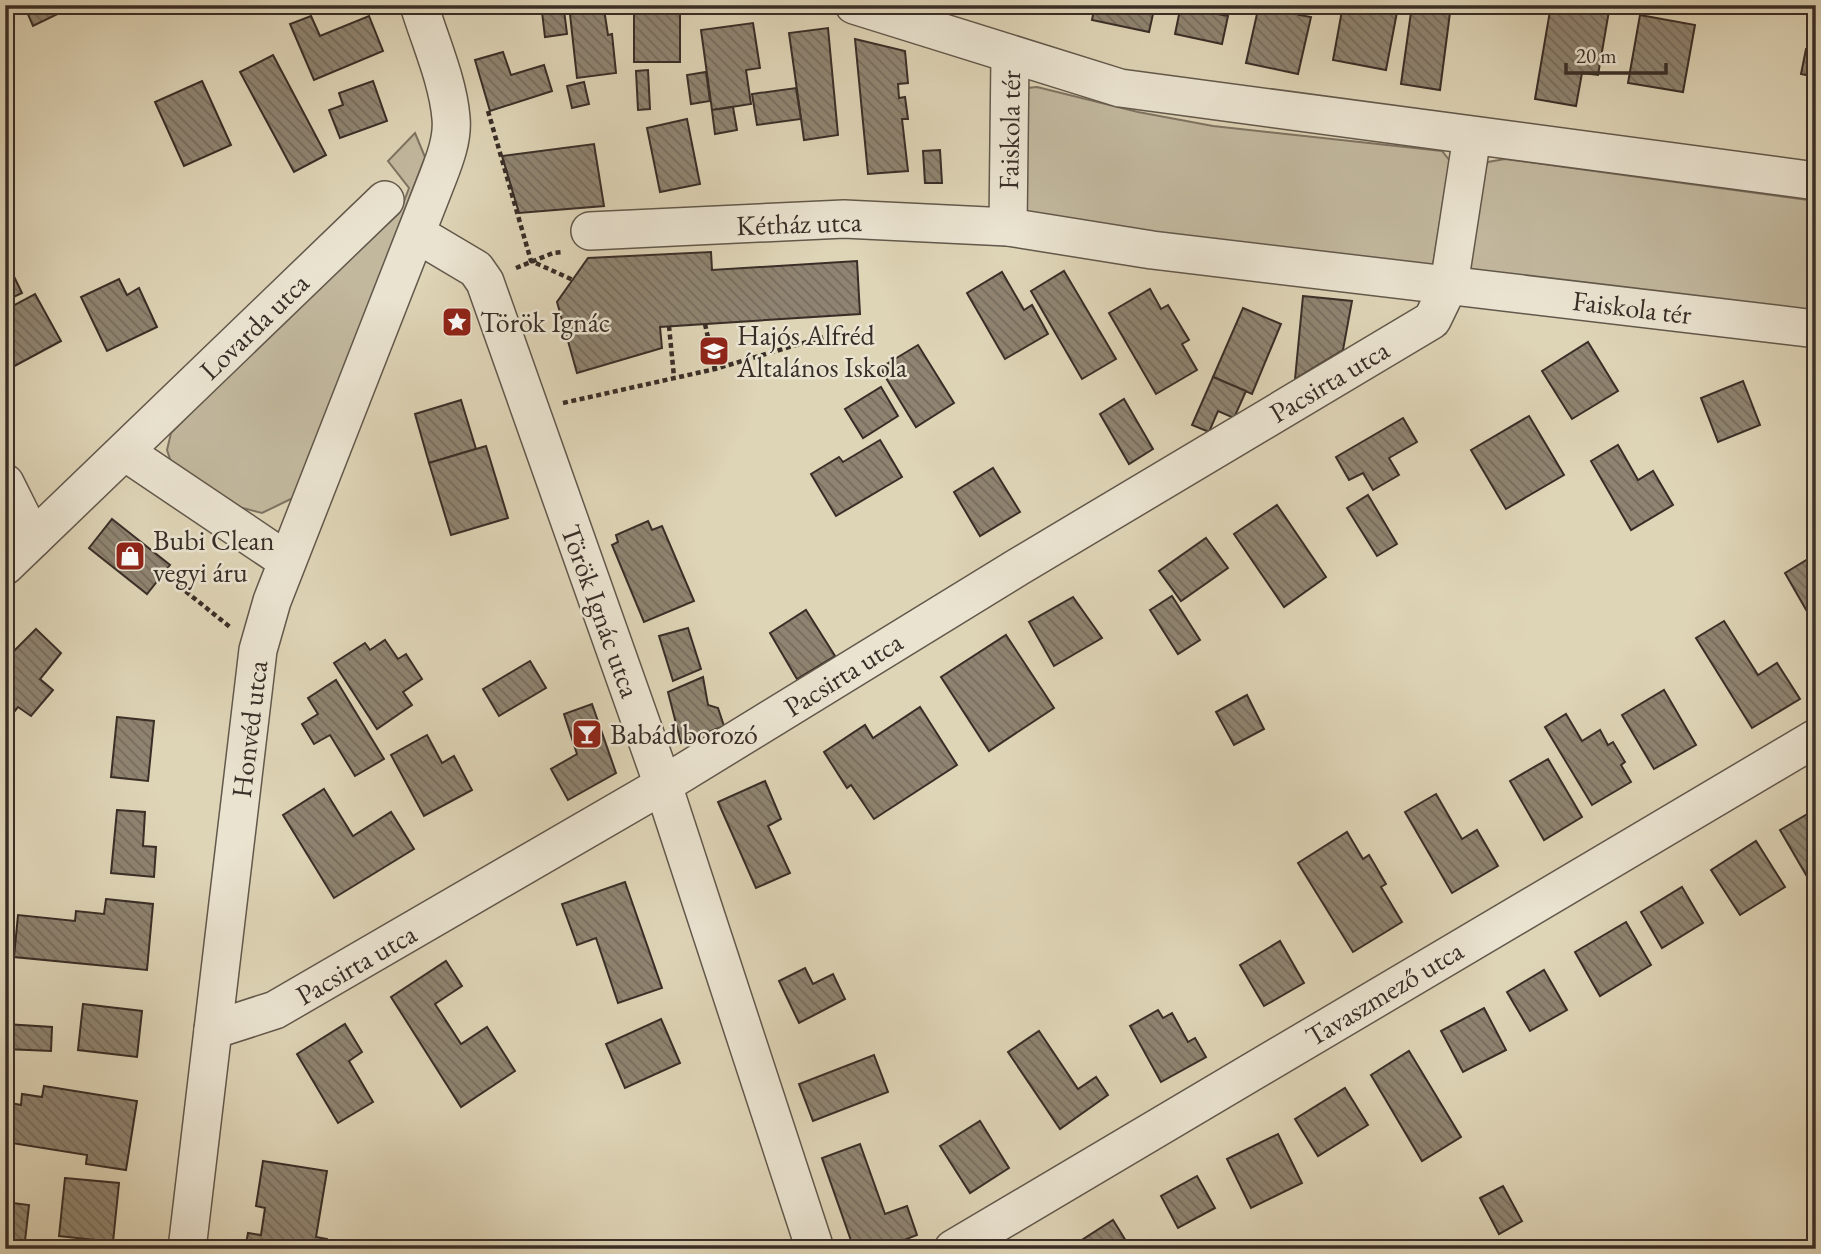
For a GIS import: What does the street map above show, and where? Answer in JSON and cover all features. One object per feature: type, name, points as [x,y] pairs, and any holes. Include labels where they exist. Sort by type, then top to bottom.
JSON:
[{"type":"street","points":[[416,234],[446,153],[451,118],[419,5]]},
{"type":"street","points":[[854,5],[1010,57]]},
{"type":"street","name":"Faiskola tér","points":[[1816,181],[1169,97],[1120,88],[1010,57],[1007,227],[1152,250],[1816,329]]},
{"type":"street","points":[[1449,285],[1472,136]]},
{"type":"street","name":"Lovarda utca","points":[[5,566],[385,200]]},
{"type":"street","name":"Kétház utca","points":[[590,231],[844,219],[1007,227]]},
{"type":"street","name":"Honvéd utca","points":[[187,1249],[258,650],[287,561],[416,234]]},
{"type":"street","name":"Török Ignác utca","points":[[416,234],[476,269],[485,282],[663,785],[815,1249]]},
{"type":"street","name":"Pacsirta utca","points":[[213,1030],[275,1010],[663,785],[1018,567],[1432,320],[1449,285]]},
{"type":"street","points":[[125,452],[287,561]]},
{"type":"street","points":[[5,483],[33,539]]},
{"type":"street","name":"Tavaszmező utca","points":[[953,1249],[1816,738]]},
{"type":"path","points":[[487,107],[531,261],[573,280]]},
{"type":"path","points":[[705,324],[715,369]]},
{"type":"path","points":[[669,326],[674,377]]},
{"type":"path","points":[[577,398],[715,369],[837,333]]},
{"type":"path","points":[[179,586],[258,650]]},
{"type":"shaded area","points":[[1037,87],[1138,112],[1213,126],[1442,151],[1450,161],[1433,265],[1428,271],[1027,214],[1023,207],[1027,88]]},
{"type":"shaded area","points":[[415,133],[425,157],[295,497],[262,513],[235,506],[172,465],[167,450],[171,433],[249,354],[400,212],[409,188],[388,161]]},
{"type":"shaded area","points":[[1505,159],[1816,201],[1816,315],[1470,276],[1466,253],[1485,168],[1488,162]]},
{"type":"building","points":[[24,5],[76,5],[33,26]]},
{"type":"building","points":[[569,5],[601,5],[604,9],[608,35],[612,34],[616,73],[577,78]]},
{"type":"building","points":[[634,5],[680,5],[680,62],[634,62]]},
{"type":"building","points":[[1095,5],[1155,5],[1149,32],[1092,20]]},
{"type":"building","points":[[1181,5],[1219,5],[1217,14],[1228,16],[1222,44],[1175,34]]},
{"type":"building","points":[[1259,5],[1301,5],[1299,15],[1311,17],[1298,74],[1246,63]]},
{"type":"building","points":[[1343,5],[1385,5],[1384,10],[1397,12],[1386,70],[1333,60]]},
{"type":"building","points":[[1412,5],[1451,5],[1440,90],[1401,84]]},
{"type":"building","points":[[1551,5],[1610,5],[1598,75],[1582,73],[1576,106],[1535,99]]},
{"type":"building","points":[[564,10],[567,34],[545,37],[542,12]]},
{"type":"building","points":[[1640,15],[1695,25],[1683,92],[1628,83]]},
{"type":"building","points":[[311,16],[320,36],[369,16],[383,51],[314,80],[290,24]]},
{"type":"building","points":[[753,23],[760,68],[746,70],[751,104],[712,110],[701,30]]},
{"type":"building","points":[[828,28],[838,135],[804,140],[789,33]]},
{"type":"building","points":[[855,39],[905,51],[908,83],[898,84],[899,98],[905,97],[908,119],[902,119],[908,171],[868,174]]},
{"type":"building","points":[[1806,49],[1816,50],[1816,77],[1801,74]]},
{"type":"building","points":[[503,52],[511,75],[544,65],[552,91],[490,111],[475,60]]},
{"type":"building","points":[[273,55],[326,155],[294,172],[240,72]]},
{"type":"building","points":[[648,70],[650,109],[638,110],[636,71]]},
{"type":"building","points":[[706,72],[710,101],[691,104],[687,75]]},
{"type":"building","points":[[202,81],[231,145],[184,166],[155,102]]},
{"type":"building","points":[[373,81],[387,121],[340,138],[329,110],[343,105],[339,93]]},
{"type":"building","points":[[584,82],[589,104],[572,108],[567,86]]},
{"type":"building","points":[[796,88],[801,119],[757,125],[752,94]]},
{"type":"building","points":[[733,107],[737,130],[715,134],[712,110]]},
{"type":"building","points":[[687,119],[700,184],[660,192],[647,128]]},
{"type":"building","points":[[594,144],[604,206],[519,213],[502,156]]},
{"type":"building","points":[[940,150],[942,183],[925,183],[923,151]]},
{"type":"building","points":[[711,252],[712,270],[857,261],[860,314],[660,327],[662,348],[577,373],[557,302],[588,258]]},
{"type":"building","points":[[5,258],[22,293],[5,301]]},
{"type":"building","points":[[1064,271],[1116,359],[1082,379],[1031,291]]},
{"type":"building","points":[[1002,272],[1024,310],[1032,305],[1048,334],[1005,359],[967,293]]},
{"type":"building","points":[[119,279],[127,295],[139,288],[157,327],[107,351],[81,297]]},
{"type":"building","points":[[1150,289],[1161,309],[1168,305],[1189,340],[1182,344],[1197,370],[1156,394],[1109,313]]},
{"type":"building","points":[[35,294],[61,341],[7,370],[5,310]]},
{"type":"building","points":[[1303,296],[1352,301],[1343,350],[1295,379]]},
{"type":"building","points":[[1243,308],[1281,324],[1252,394],[1213,377]]},
{"type":"building","points":[[1588,342],[1618,391],[1572,419],[1542,371]]},
{"type":"building","points":[[918,345],[954,403],[916,427],[880,368]]},
{"type":"building","points":[[1213,377],[1246,391],[1234,418],[1218,411],[1209,432],[1192,425]]},
{"type":"building","points":[[1743,381],[1760,425],[1718,442],[1701,398]]},
{"type":"building","points":[[881,387],[898,416],[863,438],[845,409]]},
{"type":"building","points":[[1124,399],[1153,449],[1129,464],[1100,414]]},
{"type":"building","points":[[461,400],[476,449],[429,463],[415,414]]},
{"type":"building","points":[[1529,416],[1564,475],[1506,509],[1471,450]]},
{"type":"building","points":[[1403,418],[1417,442],[1389,458],[1399,475],[1373,490],[1363,473],[1349,480],[1336,457]]},
{"type":"building","points":[[880,440],[902,477],[836,516],[811,474],[839,457],[843,462]]},
{"type":"building","points":[[1618,445],[1638,480],[1653,471],[1673,505],[1631,530],[1591,461]]},
{"type":"building","points":[[486,446],[508,518],[451,535],[429,463]]},
{"type":"building","points":[[993,468],[1020,512],[980,536],[954,492]]},
{"type":"building","points":[[1368,495],[1397,544],[1377,556],[1347,508]]},
{"type":"building","points":[[1277,505],[1326,577],[1284,607],[1234,534]]},
{"type":"building","name":"Bubi Clean vegyi áru","points":[[112,519],[170,565],[147,594],[89,548]]},
{"type":"building","points":[[648,521],[652,530],[662,526],[694,601],[644,622],[612,545],[618,542],[616,535]]},
{"type":"building","points":[[1206,538],[1228,568],[1181,601],[1159,571]]},
{"type":"building","points":[[1813,556],[1816,562],[1816,627],[1785,573]]},
{"type":"building","points":[[1172,596],[1200,640],[1178,654],[1150,610]]},
{"type":"building","points":[[1073,597],[1102,638],[1054,666],[1029,622]]},
{"type":"building","points":[[806,610],[835,656],[797,679],[770,633]]},
{"type":"building","points":[[1724,621],[1758,675],[1777,663],[1800,699],[1752,728],[1696,638]]},
{"type":"building","points":[[688,628],[701,669],[673,681],[659,636]]},
{"type":"building","points":[[36,629],[61,653],[40,679],[53,690],[31,716],[18,707],[5,723],[5,660]]},
{"type":"building","points":[[1006,635],[1054,708],[989,751],[941,677]]},
{"type":"building","points":[[385,640],[398,659],[406,654],[422,679],[403,692],[412,705],[377,729],[334,663],[365,643],[370,650]]},
{"type":"building","points":[[530,661],[546,688],[499,716],[483,689]]},
{"type":"building","points":[[703,677],[708,705],[718,708],[724,726],[681,743],[668,692]]},
{"type":"building","points":[[336,680],[384,759],[355,776],[330,735],[314,744],[302,724],[318,714],[308,698]]},
{"type":"building","points":[[1664,690],[1696,745],[1654,769],[1622,715]]},
{"type":"building","points":[[1247,695],[1264,729],[1234,745],[1216,712]]},
{"type":"building","name":"Babád borozó","points":[[592,704],[616,773],[568,800],[551,769],[577,754],[564,714]]},
{"type":"building","points":[[920,707],[957,765],[874,819],[851,785],[847,788],[824,752],[865,725],[873,738]]},
{"type":"building","points":[[1566,714],[1582,741],[1600,730],[1608,745],[1613,742],[1625,762],[1621,765],[1631,782],[1592,805],[1545,727]]},
{"type":"building","points":[[117,717],[154,721],[148,781],[111,777]]},
{"type":"building","points":[[427,735],[442,763],[454,756],[472,790],[424,816],[391,755]]},
{"type":"building","points":[[1548,759],[1582,817],[1544,840],[1510,781]]},
{"type":"building","points":[[765,781],[781,819],[768,826],[790,873],[756,888],[718,802]]},
{"type":"building","points":[[324,789],[353,836],[391,812],[414,849],[334,898],[283,815]]},
{"type":"building","points":[[1436,794],[1462,839],[1477,830],[1498,866],[1452,893],[1405,812]]},
{"type":"building","points":[[1816,809],[1816,892],[1780,830]]},
{"type":"building","points":[[117,810],[145,812],[143,846],[156,847],[154,877],[111,873]]},
{"type":"building","points":[[1347,832],[1363,859],[1369,855],[1386,884],[1381,887],[1402,922],[1353,952],[1298,863]]},
{"type":"building","points":[[1756,841],[1785,887],[1740,915],[1711,870]]},
{"type":"building","points":[[625,882],[662,988],[618,1003],[596,938],[577,945],[562,904]]},
{"type":"building","points":[[1682,887],[1703,923],[1662,948],[1641,912]]},
{"type":"building","points":[[106,899],[153,904],[147,970],[14,957],[18,915],[75,921],[76,911],[104,914]]},
{"type":"building","points":[[1626,922],[1651,965],[1600,996],[1575,952]]},
{"type":"building","points":[[1280,941],[1304,983],[1264,1006],[1240,965]]},
{"type":"building","points":[[446,961],[462,986],[435,1004],[461,1044],[487,1027],[515,1071],[461,1107],[391,997]]},
{"type":"building","points":[[805,968],[813,984],[833,974],[845,999],[799,1023],[779,981]]},
{"type":"building","points":[[1544,970],[1567,1010],[1530,1031],[1507,992]]},
{"type":"building","points":[[83,1004],[142,1011],[137,1057],[78,1050]]},
{"type":"building","points":[[1484,1008],[1506,1050],[1463,1072],[1441,1031]]},
{"type":"building","points":[[1158,1010],[1163,1018],[1172,1013],[1188,1042],[1195,1038],[1206,1057],[1161,1082],[1130,1026]]},
{"type":"building","points":[[661,1019],[680,1063],[625,1088],[606,1044]]},
{"type":"building","points":[[5,1024],[52,1027],[51,1051],[5,1049]]},
{"type":"building","points":[[345,1024],[362,1052],[349,1061],[373,1102],[338,1123],[297,1054]]},
{"type":"building","points":[[1039,1031],[1078,1089],[1096,1077],[1108,1095],[1060,1129],[1008,1052]]},
{"type":"building","points":[[1409,1051],[1461,1137],[1422,1161],[1371,1075]]},
{"type":"building","points":[[874,1055],[888,1092],[813,1121],[799,1084]]},
{"type":"building","points":[[44,1086],[137,1101],[126,1170],[86,1164],[87,1155],[5,1142],[5,1102],[21,1105],[22,1094],[42,1097]]},
{"type":"building","points":[[1345,1088],[1368,1125],[1318,1156],[1295,1119]]},
{"type":"building","points":[[980,1121],[1009,1168],[970,1193],[940,1146]]},
{"type":"building","points":[[1278,1134],[1302,1183],[1251,1208],[1227,1159]]},
{"type":"building","points":[[860,1144],[885,1214],[907,1206],[917,1235],[881,1249],[854,1249],[822,1158]]},
{"type":"building","points":[[263,1161],[327,1171],[316,1237],[327,1239],[326,1249],[245,1249],[248,1233],[261,1235],[265,1208],[256,1206]]},
{"type":"building","points":[[1197,1176],[1215,1208],[1178,1228],[1161,1196]]},
{"type":"building","points":[[65,1178],[119,1183],[113,1242],[59,1236]]},
{"type":"building","points":[[1503,1186],[1522,1221],[1499,1234],[1480,1198]]},
{"type":"building","points":[[5,1202],[29,1205],[25,1241],[5,1239]]},
{"type":"building","points":[[1113,1220],[1131,1249],[1077,1249],[1074,1245]]},
{"type":"place","name":"Török Ignác","points":[[457,322]]},
{"type":"place","name":"Hajós Alfréd Általános Iskola","points":[[714,351]]},
{"type":"place","name":"Bubi Clean vegyi áru","points":[[130,556]]},
{"type":"place","name":"Babád borozó","points":[[587,734]]}]
